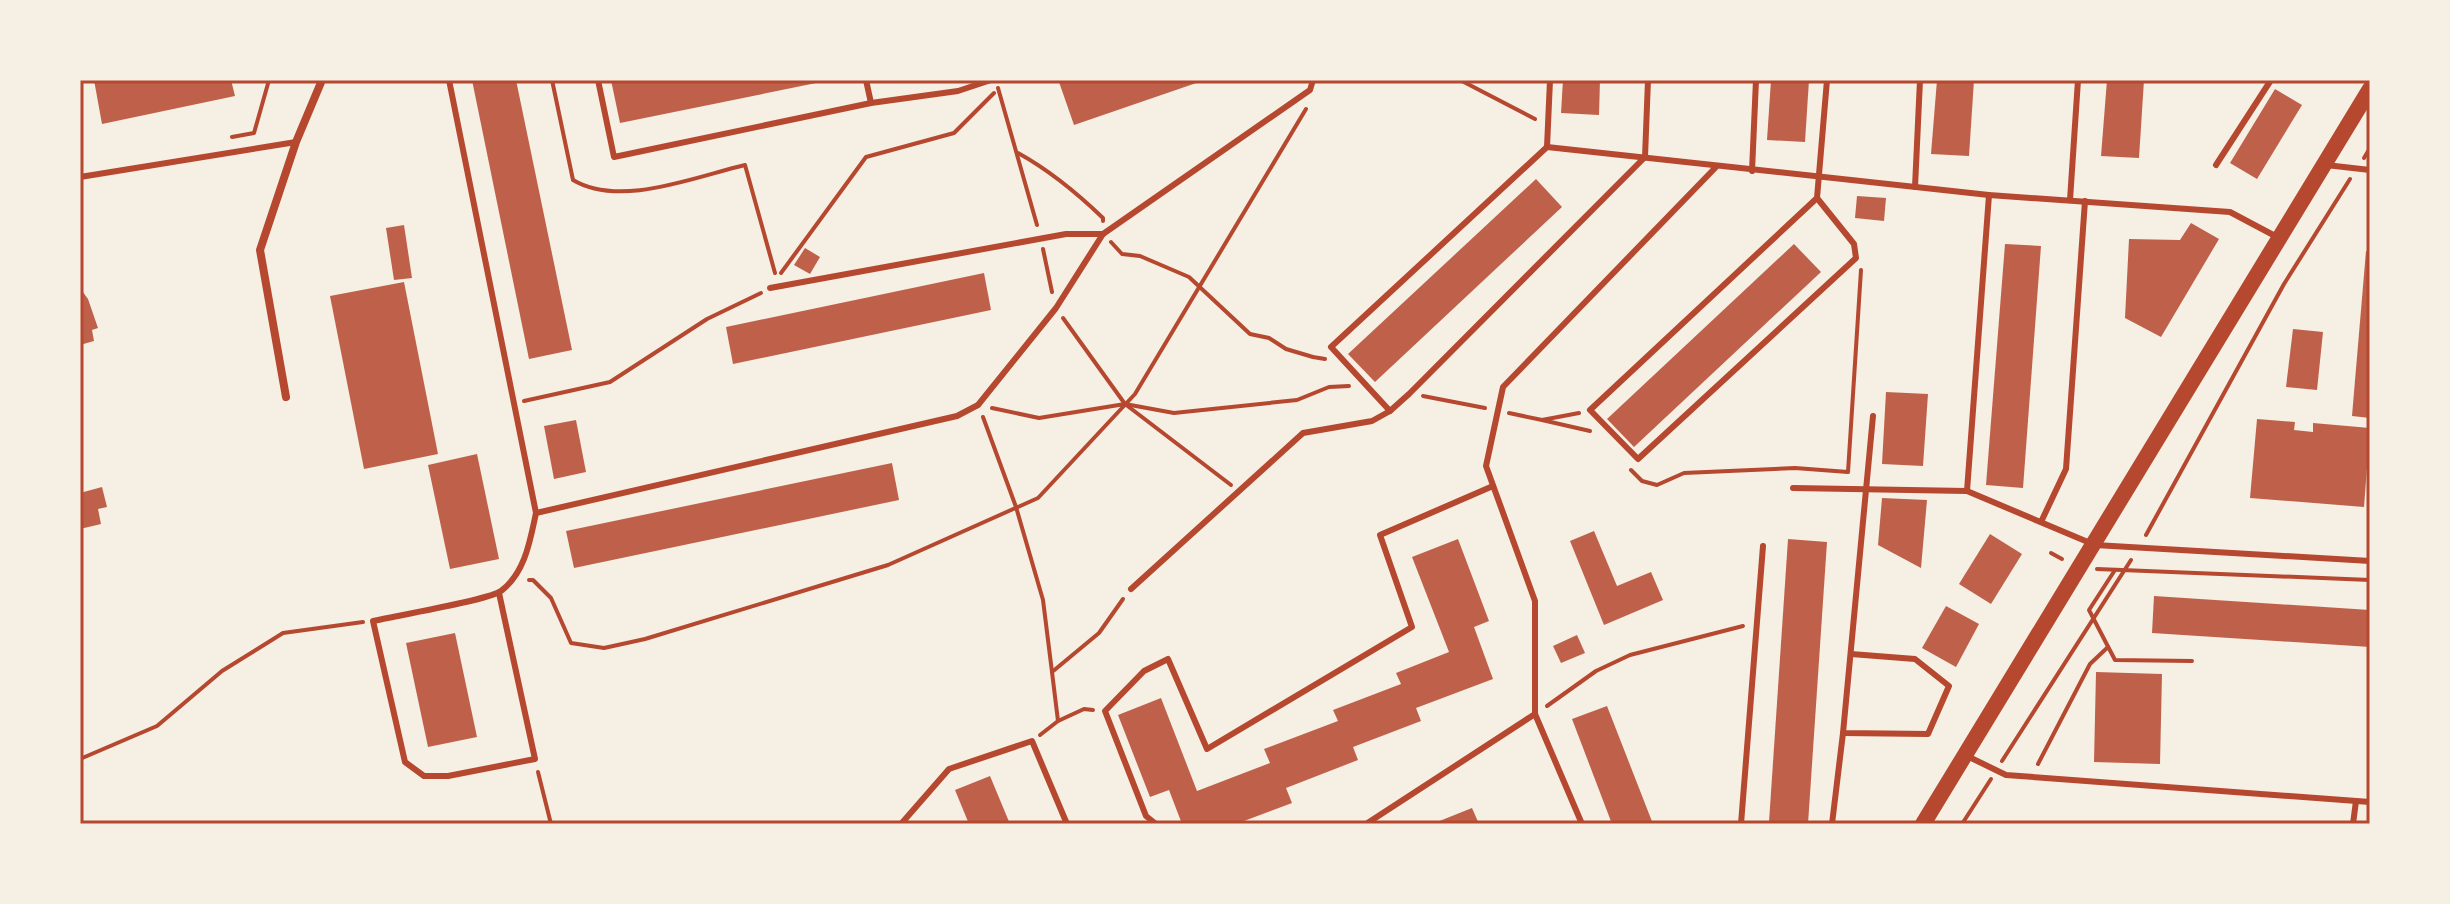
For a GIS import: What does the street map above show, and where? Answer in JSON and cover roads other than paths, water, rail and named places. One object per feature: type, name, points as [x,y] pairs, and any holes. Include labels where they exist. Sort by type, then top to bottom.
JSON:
[{"type":"main road","points":[[1923,824],[2370,89]]},
{"type":"street","points":[[286,397],[260,250],[296,142],[322,80]]},
{"type":"lane","points":[[449,80],[536,513],[529,545],[516,575],[499,593],[373,621],[405,762],[424,776],[448,776],[535,759],[499,593]]},
{"type":"lane","points":[[598,80],[614,157],[871,103],[958,91],[994,80]]},
{"type":"lane","points":[[866,80],[871,103]]},
{"type":"lane","points":[[536,513],[957,416],[978,405],[1056,308],[1103,234],[1310,90],[1313,80]]},
{"type":"lane","points":[[1390,411],[1331,347],[1547,147],[1550,80]]},
{"type":"lane","points":[[1131,589],[1303,433],[1372,421],[1390,411],[1645,157],[1648,80]]},
{"type":"lane","points":[[1752,171],[1756,80]]},
{"type":"lane","points":[[1817,198],[1854,244],[1856,258],[1638,459],[1590,410],[1817,198],[1827,80]]},
{"type":"lane","points":[[1915,187],[1920,80]]},
{"type":"lane","points":[[2070,200],[2078,80]]},
{"type":"lane","points":[[2216,165],[2271,80]]},
{"type":"lane","points":[[80,177],[296,142]]},
{"type":"lane","points":[[1547,147],[1989,195],[2230,212],[2279,238]]},
{"type":"lane","points":[[2324,165],[2370,170]]},
{"type":"lane","points":[[1582,824],[1535,714],[1535,601],[1486,466],[1503,387],[1716,167]]},
{"type":"lane","points":[[1967,491],[1989,195]]},
{"type":"lane","points":[[2041,522],[2066,469],[2085,201]]},
{"type":"lane","points":[[770,288],[1041,238],[1103,234]]},
{"type":"lane","points":[[1832,824],[1873,416]]},
{"type":"lane","points":[[1156,824],[1146,816],[1105,711],[1144,671],[1168,659],[1207,749],[1412,627],[1380,535],[1493,486]]},
{"type":"lane","points":[[1793,488],[1967,491],[2095,545],[2370,561]]},
{"type":"lane","points":[[1741,824],[1763,546]]},
{"type":"lane","points":[[1843,733],[1928,734],[1949,686],[1915,659],[1851,654]]},
{"type":"lane","points":[[1366,824],[1535,714]]},
{"type":"lane","points":[[901,824],[949,769],[1032,741],[1067,824]]},
{"type":"lane","points":[[1966,756],[2006,775],[2370,802]]},
{"type":"lane","points":[[2353,824],[2356,801]]}]
